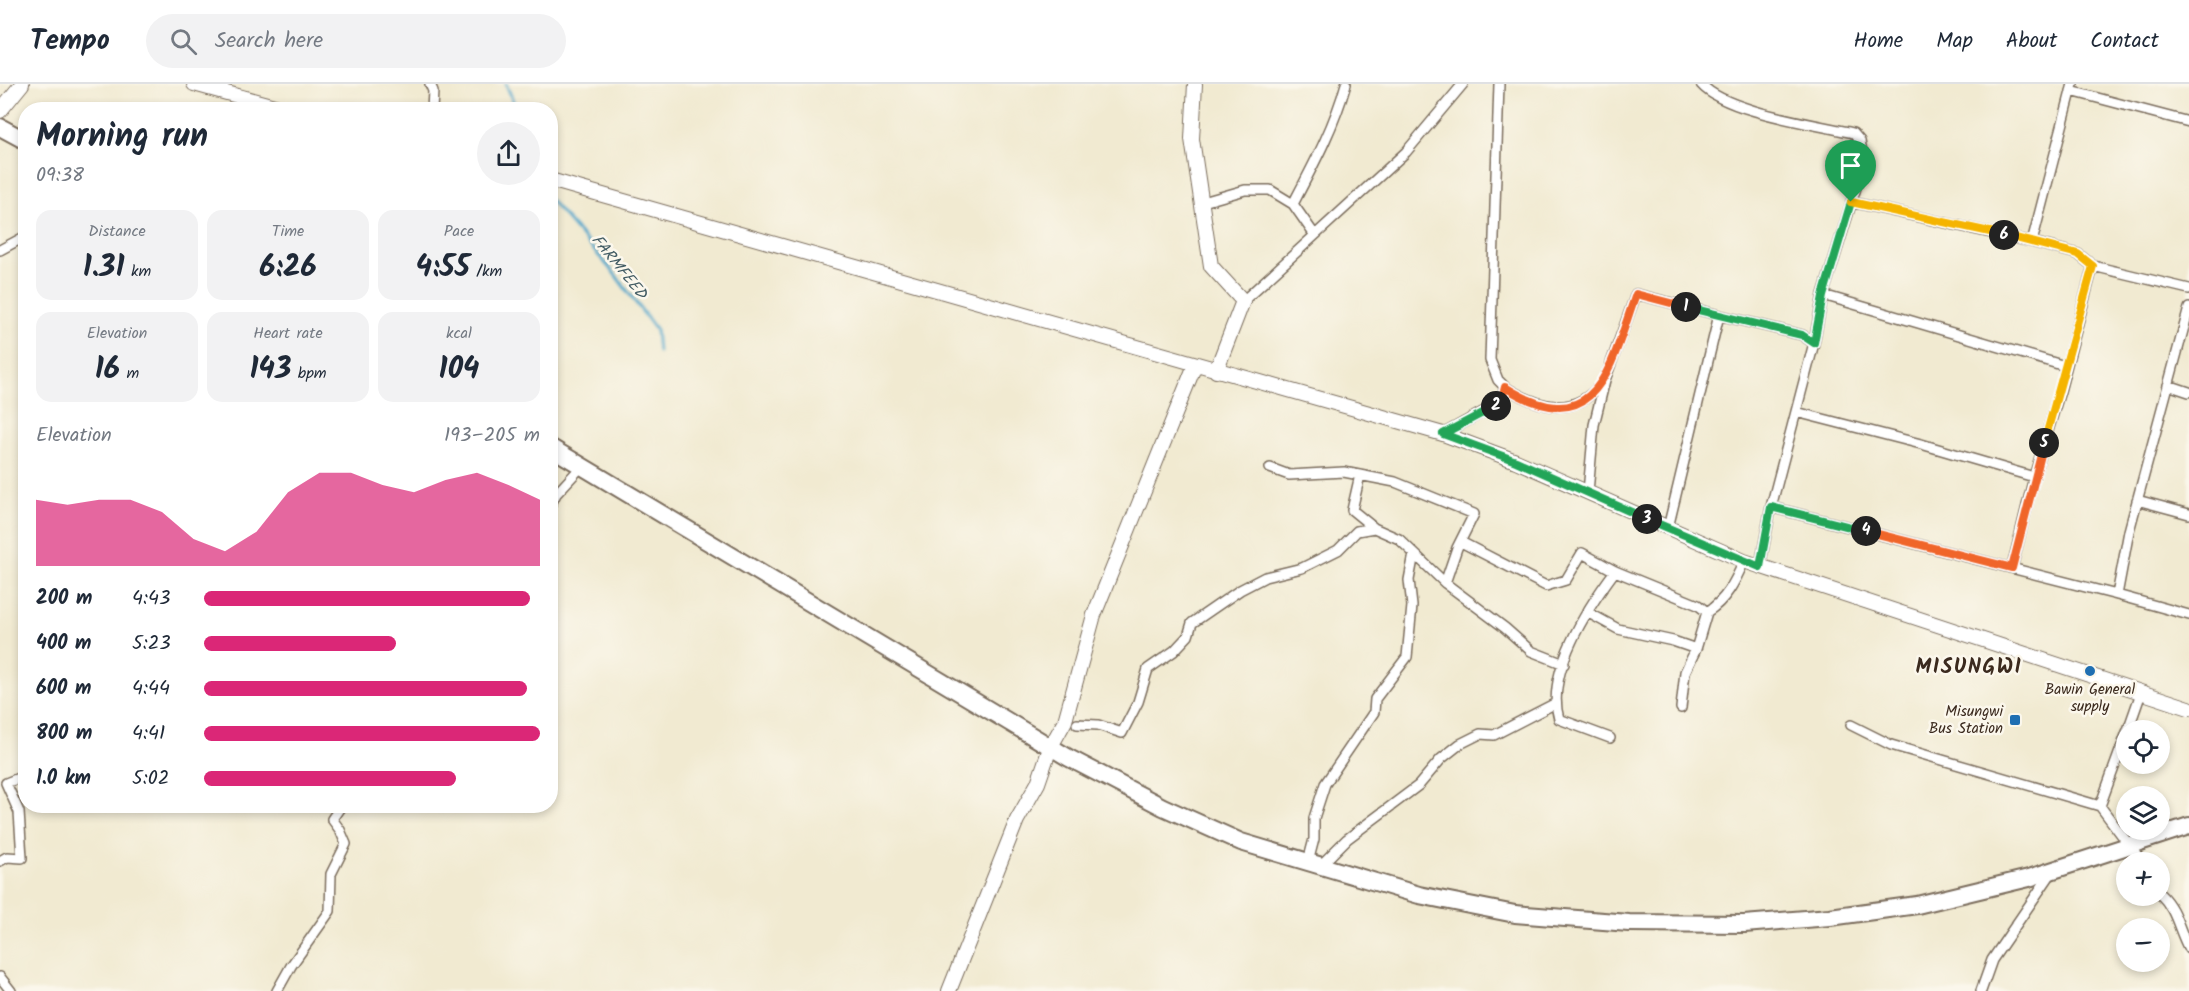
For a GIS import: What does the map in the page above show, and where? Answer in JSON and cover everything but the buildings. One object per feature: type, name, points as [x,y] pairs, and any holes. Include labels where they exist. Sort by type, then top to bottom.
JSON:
[{"type":"highway","points":[[0,127],[18,137]]},
{"type":"highway","points":[[558,452],[1050,748],[1163,807],[1241,842],[1419,896],[1468,907],[1550,917],[1677,924],[1743,924],[1830,917],[1917,904],[2052,872],[2189,826]]},
{"type":"street","points":[[0,111],[22,84]]},
{"type":"street","points":[[194,84],[260,102]]},
{"type":"street","points":[[430,84],[433,92],[432,102]]},
{"type":"street","points":[[1195,84],[1192,139],[1211,266],[1243,301]]},
{"type":"street","points":[[1293,204],[1337,115],[1346,84]]},
{"type":"street","points":[[1216,371],[1243,301],[1406,152],[1463,84]]},
{"type":"street","points":[[1499,84],[1490,360],[1498,380],[1505,387],[1530,401],[1551,406],[1574,406],[1592,395],[1605,380]]},
{"type":"street","points":[[1701,84],[1709,93],[1762,113],[1853,133],[1860,141],[1864,162],[1823,296],[1814,343],[1771,507],[1760,567]]},
{"type":"street","points":[[2032,242],[2072,88],[2189,122]]},
{"type":"street","points":[[558,182],[1443,434],[1516,461],[1760,567],[2189,708]]},
{"type":"street","points":[[1203,201],[1245,190],[1270,190],[1293,204],[1314,234]]},
{"type":"street","points":[[1851,202],[2032,242],[2078,254],[2093,266],[2189,289]]},
{"type":"street","points":[[0,250],[18,240]]},
{"type":"street","points":[[2012,568],[2034,477],[2093,266]]},
{"type":"street","points":[[1588,492],[1594,425],[1605,380],[1636,294],[1802,335],[1814,343]]},
{"type":"street","points":[[1823,296],[2065,366]]},
{"type":"street","points":[[2117,595],[2137,500],[2189,309]]},
{"type":"street","points":[[1668,528],[1719,315]]},
{"type":"street","points":[[948,991],[1017,820],[1038,783],[1050,748],[1065,721],[1094,615],[1196,365]]},
{"type":"street","points":[[2168,386],[2189,392]]},
{"type":"street","points":[[1443,434],[1501,402],[1505,387]]},
{"type":"street","points":[[1796,412],[1921,444],[2034,477]]},
{"type":"street","points":[[558,492],[582,466]]},
{"type":"street","points":[[1270,468],[1289,475],[1344,472],[1395,482],[1474,513],[1445,583]]},
{"type":"street","points":[[1360,475],[1352,510],[1374,528],[1399,539],[1445,583],[1505,628],[1531,651],[1564,664]]},
{"type":"street","points":[[2137,500],[2189,514]]},
{"type":"street","points":[[1771,507],[2189,615]]},
{"type":"street","points":[[1077,724],[1098,725],[1122,733],[1138,702],[1148,669],[1174,651],[1188,636],[1192,623],[1240,590],[1265,577],[1302,568],[1338,550],[1357,531],[1374,528]]},
{"type":"street","points":[[1461,542],[1546,586],[1566,580],[1582,553],[1615,571],[1698,605],[1707,612]]},
{"type":"street","points":[[1314,864],[1314,818],[1324,784],[1374,712],[1376,699],[1407,657],[1412,606],[1408,580],[1414,554]]},
{"type":"street","points":[[1681,708],[1685,672],[1696,649],[1707,612],[1734,584],[1744,561]]},
{"type":"street","points":[[1611,738],[1559,719],[1554,704],[1555,688],[1587,612],[1615,571]]},
{"type":"street","points":[[1587,612],[1618,629],[1673,641],[1696,649]]},
{"type":"street","points":[[2131,720],[2141,693]]},
{"type":"street","points":[[1314,864],[1419,785],[1441,759],[1460,744],[1480,734],[1494,735],[1554,704]]},
{"type":"street","points":[[1851,725],[1891,745],[2100,806],[2133,852]]},
{"type":"street","points":[[2100,806],[2116,762]]},
{"type":"street","points":[[18,778],[6,783],[18,810]]},
{"type":"street","points":[[0,861],[7,857],[22,858],[19,813]]},
{"type":"street","points":[[277,991],[291,966],[330,911],[331,874],[346,844],[332,819],[336,813]]},
{"type":"street","points":[[1981,991],[1992,960],[2052,872]]},
{"type":"street","points":[[2170,906],[2176,914],[2182,936],[2189,950]]},
{"type":"street","points":[[0,977],[11,991]]},
{"type":"waterway","name":"FARMFEED","points":[[506,84],[514,102]]},
{"type":"waterway","name":"FARMFEED","points":[[558,209],[614,273],[656,330],[658,352]]},
{"type":"place","name":"Bawin General supply","points":[[2090,671]]},
{"type":"place","name":"Misungwi Bus Station","points":[[2015,720]]},
{"type":"district","name":"MISUNGWI","points":[[1969,666]]},
{"type":"route","points":[[1851,202],[1894,210],[2078,254],[2093,266],[2060,391],[2034,477],[2012,568],[1771,507],[1760,567],[1516,461],[1443,434],[1501,402],[1505,387],[1530,401],[1551,406],[1574,406],[1592,395],[1605,380],[1636,294],[1802,335],[1814,343],[1823,296],[1851,202]]}]
